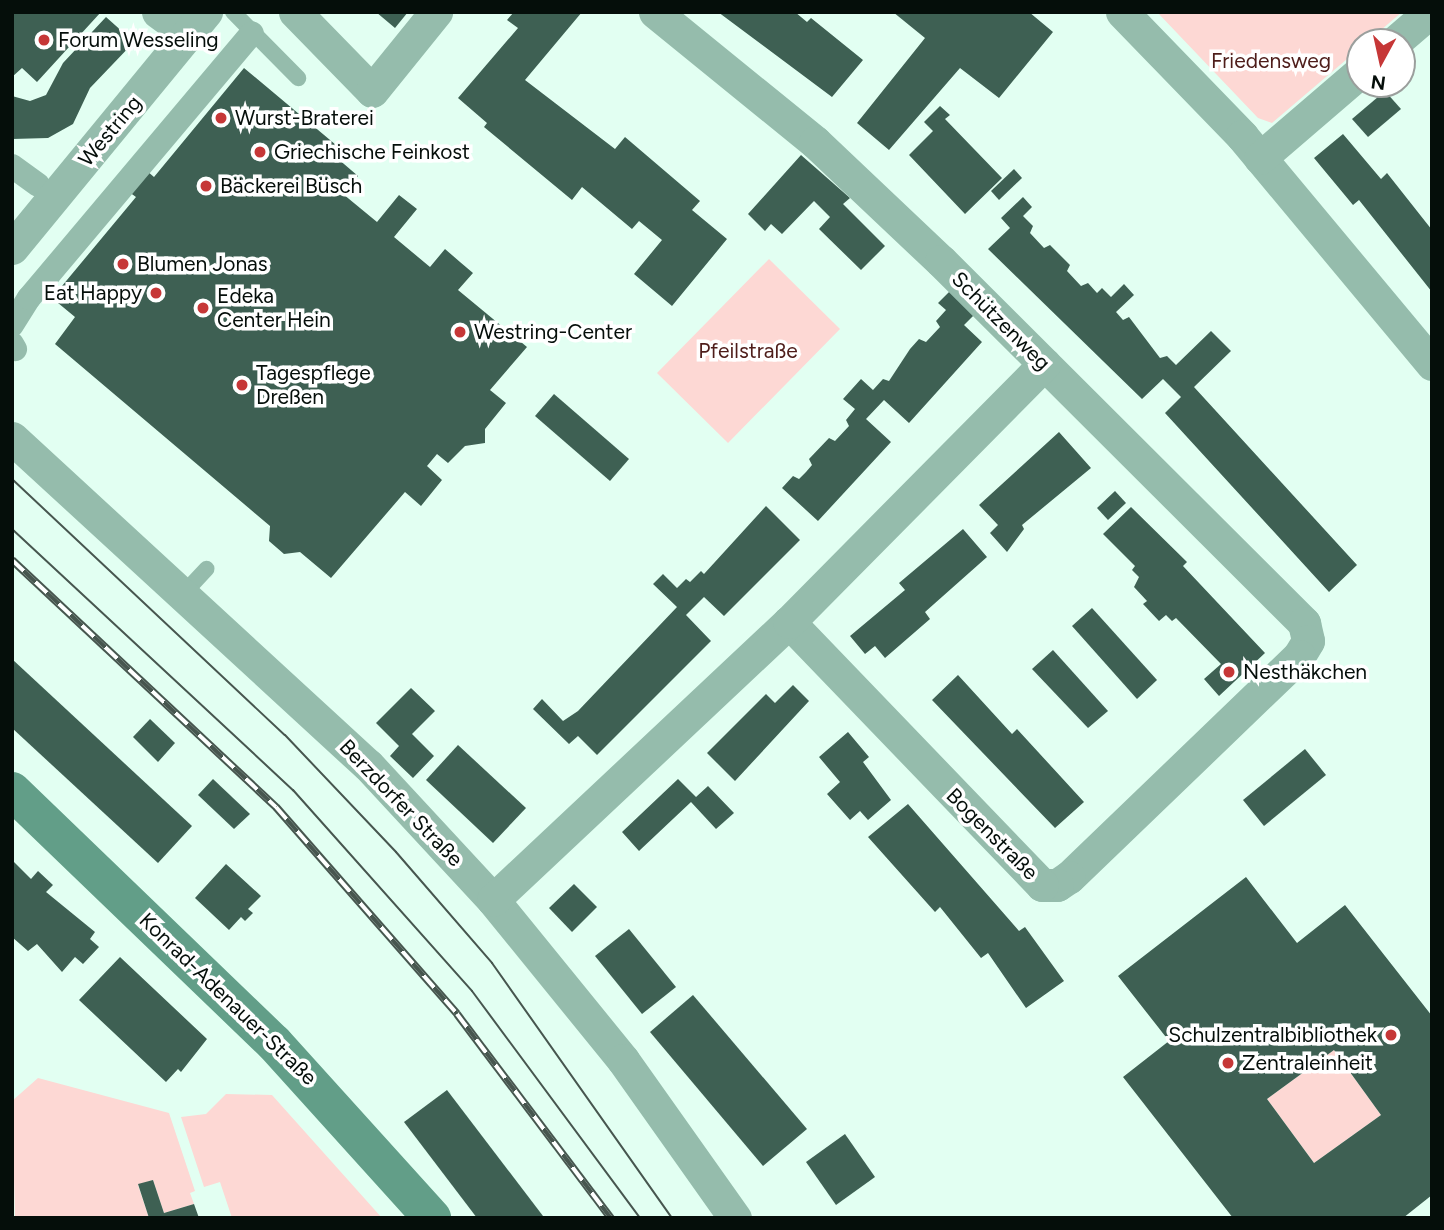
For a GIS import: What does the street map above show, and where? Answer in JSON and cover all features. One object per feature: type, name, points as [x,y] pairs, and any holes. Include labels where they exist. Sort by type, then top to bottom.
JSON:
[{"type":"main road","name":"Konrad-Adenauer-Straße","points":[[12,791],[274,1043],[432,1218]]},
{"type":"street","points":[[158,12],[198,23]]},
{"type":"street","points":[[295,12],[372,91],[436,12]]},
{"type":"street","name":"Schützenweg","points":[[655,12],[823,148],[1304,623],[1308,641],[1299,656]]},
{"type":"street","points":[[1122,12],[1260,158],[1432,364]]},
{"type":"street","points":[[1411,28],[1430,12]]},
{"type":"street","name":"Westring","points":[[12,248],[198,23]]},
{"type":"street","points":[[13,339],[29,298],[252,33]]},
{"type":"street","points":[[1260,158],[1346,84]]},
{"type":"street","points":[[12,166],[38,185]]},
{"type":"street","points":[[493,900],[789,622],[1044,364]]},
{"type":"street","name":"Berzdorfer Straße","points":[[12,438],[184,593],[368,765],[493,900],[623,1060],[735,1218]]},
{"type":"street","name":"Bogenstraße","points":[[789,622],[1042,885],[1057,885],[1069,877],[1299,656]]},
{"type":"lane","points":[[233,12],[298,78]]},
{"type":"lane","points":[[184,593],[206,569]]},
{"type":"green space","name":"Friedensweg","points":[[1157,12],[1402,12],[1383,28],[1346,28],[1346,60],[1272,123],[1258,118]]},
{"type":"green space","name":"Pfeilstraße","points":[[769,259],[840,329],[728,443],[657,373]]},
{"type":"green space","points":[[1334,1050],[1381,1115],[1314,1163],[1267,1099]]},
{"type":"green space","points":[[38,1078],[169,1113],[195,1191],[190,1193],[194,1204],[164,1213],[153,1180],[138,1185],[149,1218],[15,1218],[12,1101]]},
{"type":"green space","points":[[226,1094],[272,1095],[382,1218],[232,1218],[220,1182],[204,1187],[181,1117],[206,1114]]},
{"type":"building","name":"Forum Wesseling","points":[[12,12],[101,12],[37,82],[22,68],[12,77]]},
{"type":"building","points":[[376,12],[408,12],[395,28]]},
{"type":"building","points":[[514,12],[582,12],[525,80],[615,149],[625,137],[700,201],[692,210],[727,239],[672,306],[634,274],[662,240],[639,221],[632,229],[582,187],[572,200],[484,127],[487,123],[458,98],[518,28],[507,20]]},
{"type":"building","points":[[718,12],[795,12],[807,22],[811,18],[863,60],[832,97]]},
{"type":"building","points":[[893,12],[1029,12],[1053,32],[999,98],[960,68],[889,150],[857,123],[925,38]]},
{"type":"building","points":[[106,17],[134,42],[90,88],[73,124],[48,138],[12,139],[12,96],[30,101],[46,95],[63,63]]},
{"type":"building","points":[[244,68],[336,145],[330,152],[358,176],[343,194],[377,222],[399,195],[417,209],[394,237],[430,267],[445,249],[473,273],[458,290],[527,347],[490,390],[506,403],[485,429],[485,443],[465,446],[448,463],[437,454],[427,466],[442,480],[421,506],[405,492],[331,578],[300,552],[284,554],[269,541],[270,526],[55,344],[75,317],[52,298],[136,197],[129,192],[147,171],[154,177]]},
{"type":"building","points":[[1377,98],[1391,98],[1401,109],[1368,137],[1352,119]]},
{"type":"building","points":[[940,106],[950,115],[945,119],[1002,178],[965,214],[909,155],[933,131],[924,122]]},
{"type":"building","points":[[1343,134],[1381,179],[1387,173],[1432,230],[1432,292],[1359,200],[1353,205],[1314,158]]},
{"type":"building","points":[[801,155],[850,198],[843,204],[885,246],[861,270],[819,229],[830,217],[814,201],[782,234],[771,224],[765,231],[748,214]]},
{"type":"building","points":[[1014,169],[1022,178],[999,200],[991,191]]},
{"type":"building","points":[[1023,197],[1032,207],[1023,216],[1033,226],[1030,233],[1044,248],[1050,245],[1070,265],[1067,271],[1081,286],[1088,283],[1097,293],[1102,288],[1111,297],[1124,284],[1134,295],[1116,312],[1123,320],[1129,317],[1160,358],[1167,356],[1176,365],[1211,331],[1231,351],[1194,387],[1357,565],[1329,592],[1165,413],[1181,397],[1163,379],[1142,399],[988,249],[1010,228],[1001,218]]},
{"type":"building","points":[[950,291],[974,315],[964,325],[982,342],[909,423],[884,400],[866,419],[891,442],[818,521],[782,488],[793,476],[799,479],[812,465],[809,459],[829,438],[835,441],[849,426],[846,420],[855,409],[843,399],[861,379],[873,390],[883,379],[889,381],[919,339],[926,342],[940,327],[936,321],[946,310],[938,303]]},
{"type":"building","points":[[554,394],[629,459],[610,481],[535,416]]},
{"type":"building","points":[[1059,432],[1091,468],[1022,525],[1024,529],[1007,552],[990,533],[998,525],[979,505]]},
{"type":"building","points":[[1115,491],[1126,503],[1108,520],[1097,508]]},
{"type":"building","points":[[766,506],[800,540],[724,616],[704,597],[686,615],[711,641],[597,755],[578,736],[569,744],[533,709],[542,699],[563,721],[578,711],[677,607],[653,584],[663,574],[677,588],[686,579],[690,582],[701,571],[704,574]]},
{"type":"building","points":[[1131,507],[1187,562],[1183,566],[1265,653],[1219,696],[1204,679],[1221,664],[1176,618],[1172,621],[1166,615],[1159,621],[1143,604],[1147,601],[1134,587],[1139,577],[1132,570],[1135,566],[1103,534]]},
{"type":"building","points":[[963,529],[987,557],[925,612],[930,619],[885,658],[875,646],[865,654],[850,636],[905,590],[899,583]]},
{"type":"building","points":[[1092,608],[1157,680],[1137,699],[1072,626]]},
{"type":"building","points":[[1053,650],[1108,711],[1088,728],[1032,669]]},
{"type":"building","points":[[12,659],[192,826],[158,863],[12,728]]},
{"type":"building","points":[[958,675],[1012,734],[1017,729],[1084,802],[1055,828],[932,700]]},
{"type":"building","points":[[793,685],[809,701],[735,781],[707,753],[766,694],[775,703]]},
{"type":"building","points":[[411,688],[435,711],[412,734],[434,756],[413,778],[390,756],[399,746],[376,723]]},
{"type":"building","points":[[150,719],[175,743],[158,762],[133,737]]},
{"type":"building","points":[[848,732],[869,757],[863,762],[891,800],[868,820],[860,811],[850,820],[827,794],[840,782],[819,757]]},
{"type":"building","points":[[458,745],[526,808],[493,843],[426,780]]},
{"type":"building","points":[[1305,749],[1326,775],[1264,826],[1243,800]]},
{"type":"building","points":[[213,779],[250,814],[234,829],[198,795]]},
{"type":"building","points":[[678,779],[696,797],[708,786],[734,813],[716,829],[691,802],[639,851],[622,832]]},
{"type":"building","points":[[908,804],[1019,931],[1025,927],[1064,981],[1026,1008],[988,953],[981,958],[940,907],[935,912],[868,837]]},
{"type":"building","points":[[12,860],[31,879],[38,871],[53,885],[46,892],[95,932],[90,939],[99,947],[83,964],[75,957],[62,972],[37,944],[28,951],[12,937]]},
{"type":"building","points":[[226,864],[261,896],[248,909],[253,913],[245,921],[241,917],[229,930],[195,898]]},
{"type":"building","name":"Zentraleinheit","points":[[1246,877],[1297,943],[1345,905],[1432,1016],[1432,1195],[1403,1218],[1233,1218],[1123,1077],[1169,1041],[1118,976]],"holes":[[[1334,1050],[1381,1115],[1314,1163],[1267,1099]]]},
{"type":"building","points":[[574,884],[597,907],[572,932],[549,908]]},
{"type":"building","points":[[629,929],[676,987],[642,1014],[595,956]]},
{"type":"building","points":[[120,957],[207,1039],[181,1072],[178,1069],[166,1082],[79,1000]]},
{"type":"building","points":[[693,995],[807,1129],[763,1166],[650,1032]]},
{"type":"building","points":[[447,1090],[543,1216],[541,1218],[477,1218],[404,1122]]},
{"type":"building","points":[[845,1134],[875,1177],[836,1205],[806,1162]]},
{"type":"building","points":[[153,1180],[164,1213],[194,1204],[199,1218],[149,1218],[138,1184]]},
{"type":"tram line","points":[[12,479],[285,735],[396,852],[492,963],[672,1218]]},
{"type":"tram line","points":[[12,529],[293,790],[472,991],[640,1218]]},
{"type":"railway","points":[[12,560],[276,807],[457,1014],[611,1218]]},
{"type":"place","name":"Forum Wesseling","points":[[44,40]]},
{"type":"place","name":"Wurst-Braterei","points":[[221,118]]},
{"type":"place","name":"Griechische Feinkost","points":[[260,152]]},
{"type":"place","name":"Bäckerei Büsch","points":[[206,186]]},
{"type":"place","name":"Blumen Jonas","points":[[123,264]]},
{"type":"place","name":"Eat Happy","points":[[156,293]]},
{"type":"place","name":"Edeka Center Hein","points":[[203,308]]},
{"type":"place","name":"Westring-Center","points":[[460,332]]},
{"type":"place","name":"Tagespflege Dreßen","points":[[242,385]]},
{"type":"place","name":"Nesthäkchen","points":[[1229,672]]},
{"type":"place","name":"Schulzentralbibliothek","points":[[1391,1035]]},
{"type":"place","name":"Zentraleinheit","points":[[1228,1063]]}]
